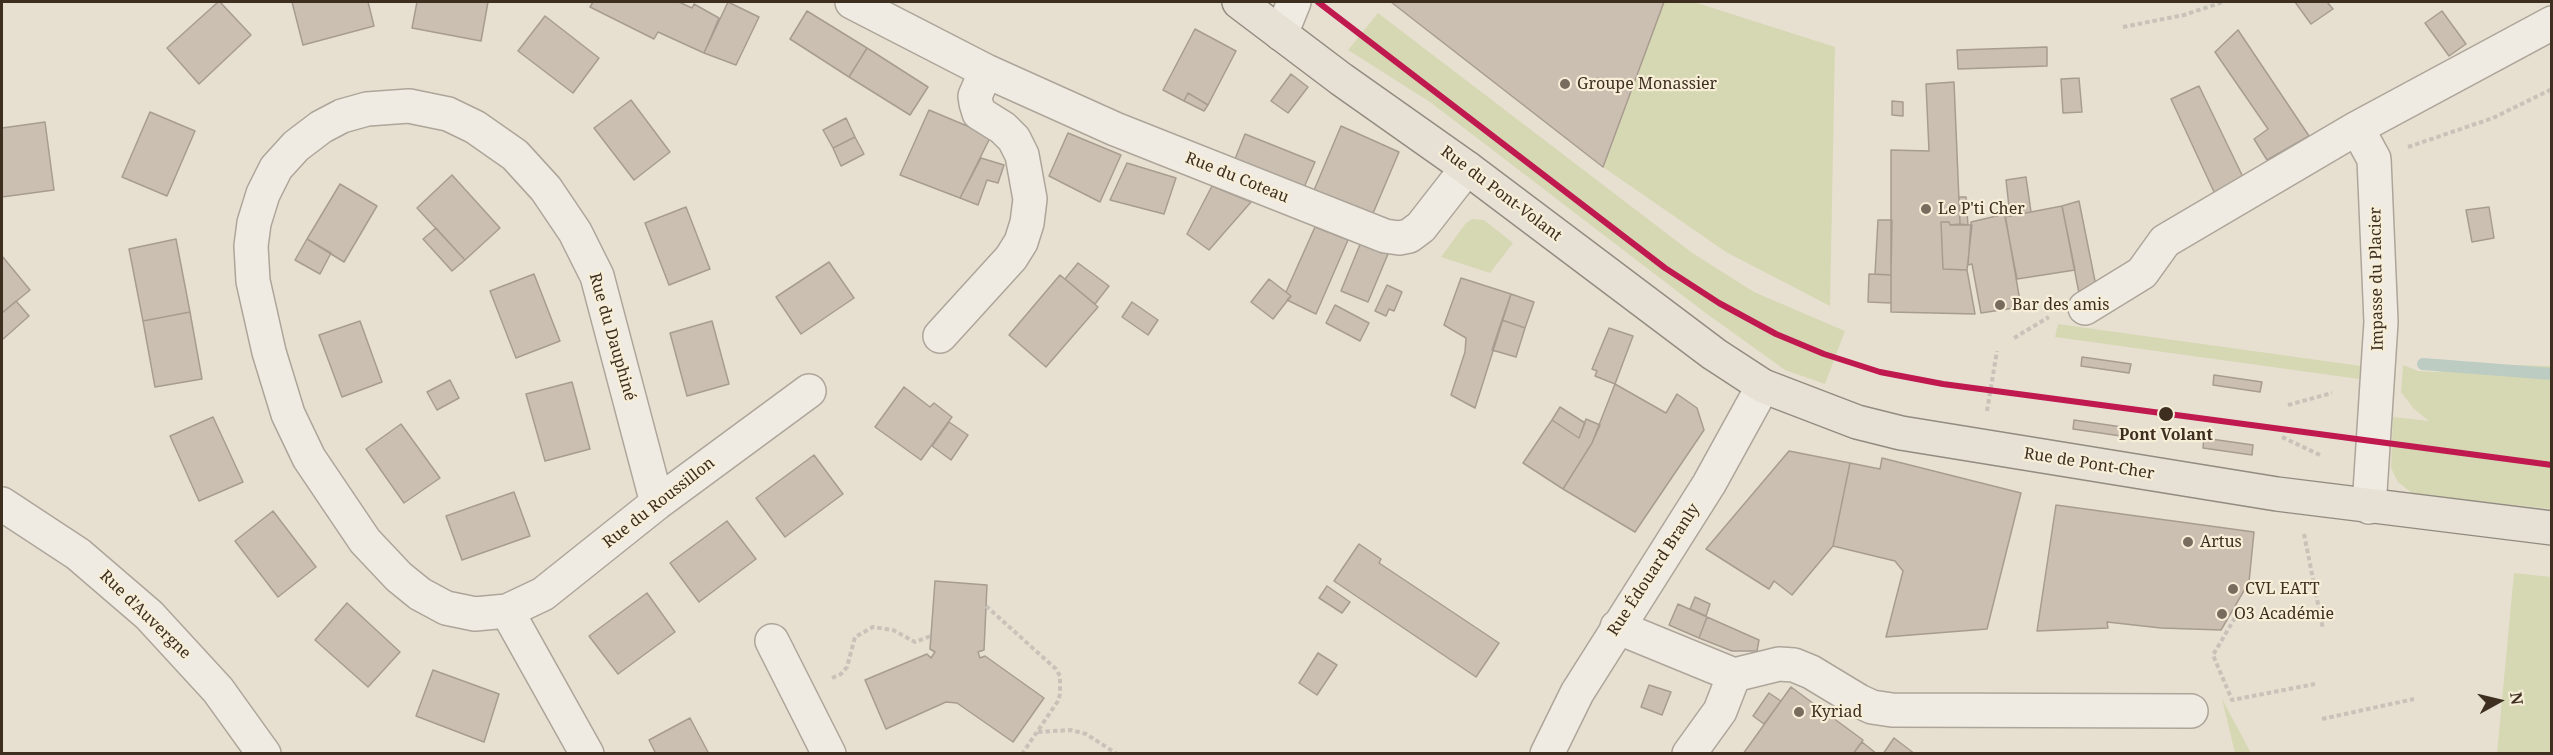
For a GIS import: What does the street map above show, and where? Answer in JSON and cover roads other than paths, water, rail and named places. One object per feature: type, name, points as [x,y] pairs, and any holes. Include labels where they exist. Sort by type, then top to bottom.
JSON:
[{"type":"main road","name":"Rue du Pont-Volant","points":[[1239,2],[1467,168],[1714,354],[1763,386]]},
{"type":"main road","name":"Rue de Pont-Cher","points":[[1763,386],[1857,422],[1901,433],[2277,494],[2422,514],[2552,528]]},
{"type":"street","name":"Rue du Coteau","points":[[852,2],[986,71],[1115,129],[1385,236],[1399,238],[1409,236],[1420,227],[1467,168]]},
{"type":"street","points":[[1281,34],[1294,2]]},
{"type":"street","points":[[2085,308],[2142,273],[2165,241],[2357,128],[2552,23]]},
{"type":"street","points":[[940,336],[1011,258],[1021,242],[1027,223],[1030,199],[1022,155],[1014,139],[1003,128],[979,113],[976,103],[975,96],[986,71]]},
{"type":"street","name":"Rue du Dauphiné","points":[[507,611],[475,614],[446,608],[420,594],[399,577],[365,541],[337,501],[309,458],[288,414],[269,352],[253,281],[251,246],[254,223],[263,194],[276,168],[296,146],[321,127],[342,116],[367,109],[391,106],[409,106],[448,114],[475,127],[515,155],[546,189],[575,232],[597,276],[657,503]]},
{"type":"street","name":"Impasse du Placier","points":[[2357,128],[2374,159],[2381,322],[2369,507]]},
{"type":"street","name":"Rue Édouard Branly","points":[[1546,753],[1577,693],[1714,475],[1763,386]]},
{"type":"street","name":"Rue du Roussillon","points":[[507,611],[543,594],[657,503],[809,391]]},
{"type":"street","name":"Rue d'Auvergne","points":[[2,504],[78,554],[149,615],[218,690],[264,753]]},
{"type":"street","points":[[507,611],[587,753]]},
{"type":"street","points":[[1617,627],[1734,675],[1766,666],[1794,665],[1811,672],[1872,707],[1892,710],[2191,711]]},
{"type":"street","points":[[772,641],[829,753]]},
{"type":"street","points":[[1689,753],[1720,711],[1734,675]]},
{"type":"waterway","points":[[2423,364],[2552,374]]},
{"type":"place","name":"Groupe Monassier","points":[[1565,84]]},
{"type":"place","name":"Le P'ti Cher","points":[[1926,209]]},
{"type":"place","name":"Bar des amis","points":[[2000,305]]},
{"type":"place","name":"Pont Volant","points":[[2166,414]]},
{"type":"place","name":"Artus","points":[[2188,542]]},
{"type":"place","name":"CVL EATT","points":[[2233,589]]},
{"type":"place","name":"O3 Académie","points":[[2222,614]]},
{"type":"place","name":"Kyriad","points":[[1799,712]]}]
